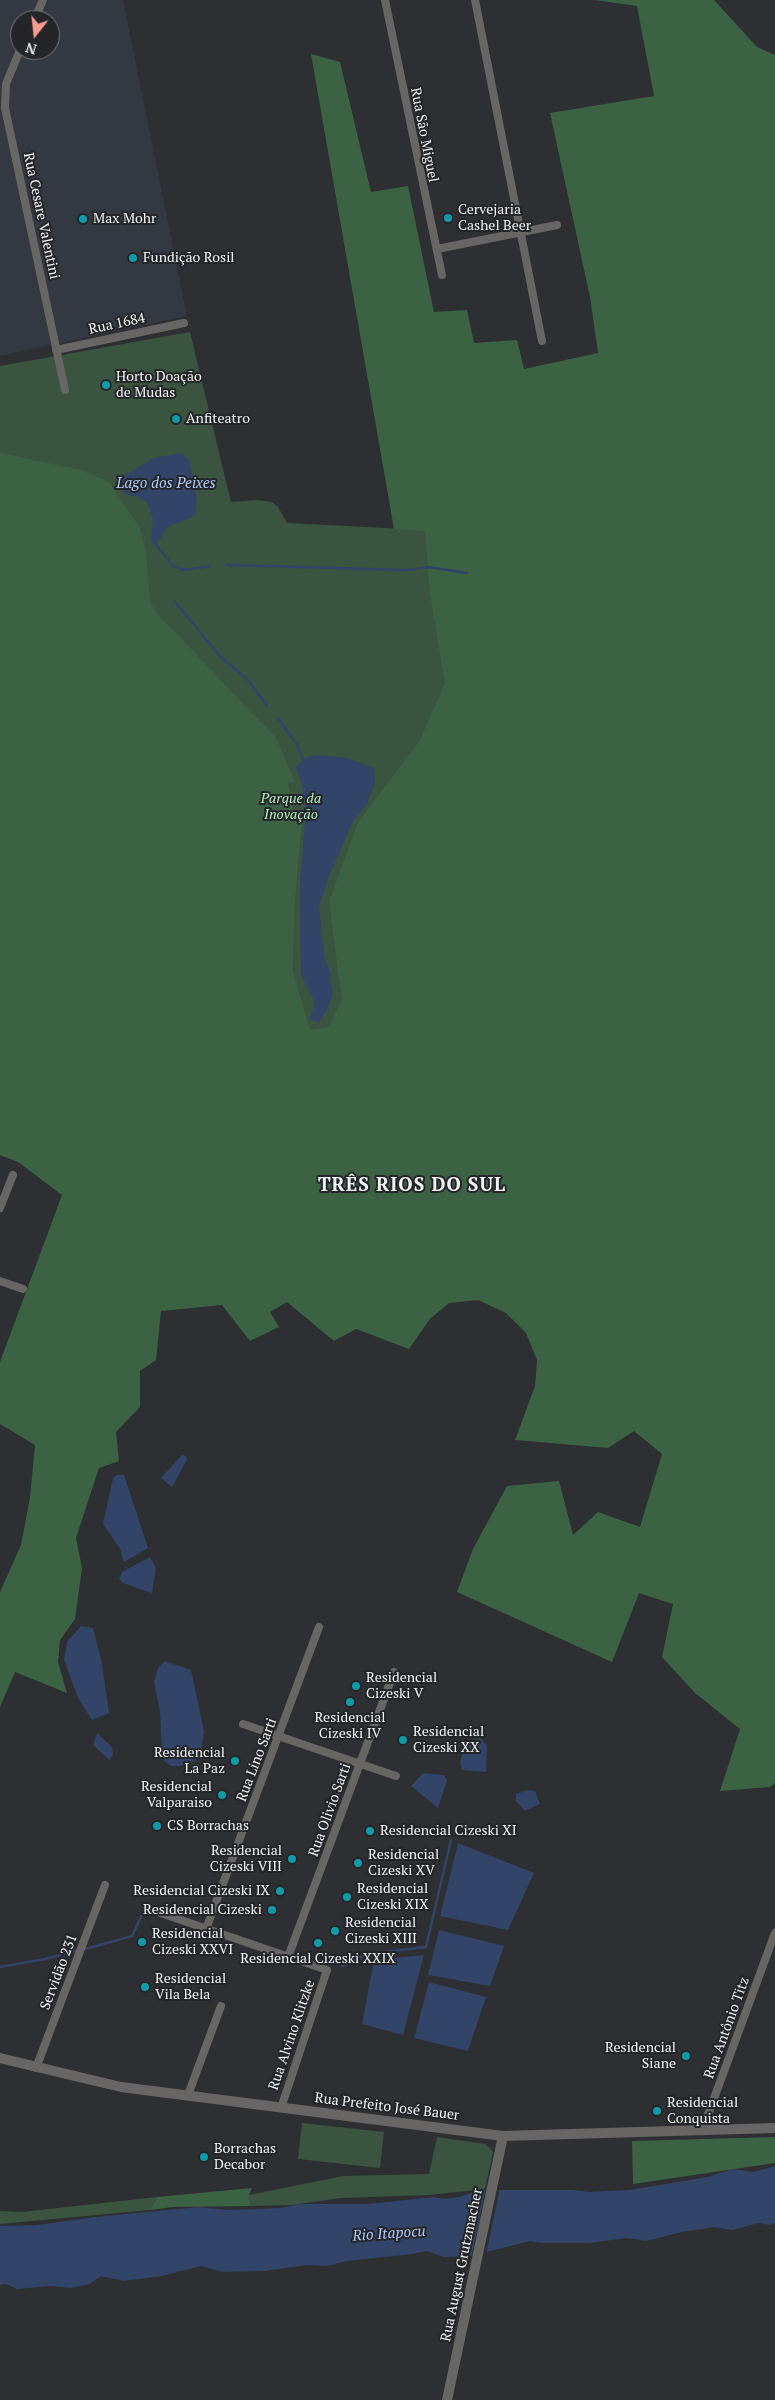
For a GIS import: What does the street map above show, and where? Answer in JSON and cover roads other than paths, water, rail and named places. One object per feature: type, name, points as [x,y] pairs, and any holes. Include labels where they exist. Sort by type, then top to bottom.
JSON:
[{"type":"street","name":"Rua São Miguel","points":[[385,0],[425,201],[442,275]]},
{"type":"street","points":[[475,0],[542,342]]},
{"type":"street","name":"Rua Cesare Valentini","points":[[16,60],[6,84],[6,108],[65,390]]},
{"type":"street","points":[[437,249],[557,225]]},
{"type":"street","name":"Rua 1684","points":[[56,350],[184,323]]},
{"type":"street","points":[[0,1208],[13,1174]]},
{"type":"street","points":[[0,1281],[23,1290]]},
{"type":"street","name":"Rua Lino Sarti","points":[[206,1929],[280,1736],[319,1627]]},
{"type":"street","name":"Rua Olivio Sarti","points":[[288,1957],[394,1672]]},
{"type":"street","points":[[243,1724],[396,1776]]},
{"type":"street","name":"Servidão 231","points":[[36,2068],[105,1885]]},
{"type":"street","points":[[149,1909],[288,1957]]},
{"type":"street","name":"Rua Antônio Titz","points":[[702,2131],[775,1933]]},
{"type":"street","name":"Rua Alvino Klitzke","points":[[280,2108],[327,1970],[288,1957]]},
{"type":"street","points":[[188,2095],[222,2006]]},
{"type":"street","name":"Rua Prefeito José Bauer","points":[[0,2058],[121,2087],[503,2136],[775,2128]]},
{"type":"street","name":"Rua August Grutzmacher","points":[[447,2400],[503,2136]]},
{"type":"water","name":"Lago dos Peixes","points":[[181,453],[189,460],[197,500],[195,514],[191,518],[167,527],[156,545],[151,541],[153,519],[147,502],[135,496],[125,494],[117,480],[154,458]]},
{"type":"water","points":[[317,755],[348,758],[374,768],[375,782],[367,804],[352,823],[327,881],[319,907],[324,955],[331,975],[330,983],[333,992],[328,1008],[318,1023],[310,1019],[315,1003],[301,975],[300,879],[306,811],[302,784],[296,767],[307,757]]},
{"type":"water","points":[[182,1455],[186,1456],[187,1460],[172,1487],[161,1478]]},
{"type":"water","points":[[117,1475],[124,1475],[148,1548],[124,1562],[120,1549],[103,1524],[113,1478]]},
{"type":"water","points":[[150,1557],[156,1568],[152,1593],[123,1583],[119,1579],[122,1572]]},
{"type":"water","points":[[81,1626],[93,1628],[102,1663],[109,1713],[92,1720],[78,1698],[64,1660],[67,1642]]},
{"type":"water","points":[[165,1661],[191,1670],[204,1731],[201,1753],[195,1761],[180,1766],[172,1766],[165,1762],[162,1755],[160,1712],[154,1682],[158,1668]]},
{"type":"water","points":[[97,1733],[112,1747],[113,1755],[109,1760],[93,1745]]},
{"type":"water","points":[[481,1738],[487,1746],[486,1772],[462,1770],[460,1763],[465,1742]]},
{"type":"water","points":[[423,1773],[444,1775],[447,1780],[438,1808],[411,1786]]},
{"type":"water","points":[[528,1790],[535,1791],[540,1804],[525,1811],[516,1801],[516,1794]]},
{"type":"water","points":[[458,1843],[534,1873],[508,1930],[440,1916]]},
{"type":"water","points":[[439,1930],[504,1946],[490,1986],[428,1975]]},
{"type":"water","points":[[424,1955],[403,2035],[362,2024],[374,1960]]},
{"type":"water","points":[[429,1982],[486,1997],[468,2051],[414,2038]]},
{"type":"water","name":"Rio Itapocu","points":[[775,2166],[775,2223],[769,2225],[759,2223],[732,2230],[714,2227],[682,2232],[646,2241],[627,2238],[589,2243],[541,2243],[530,2241],[471,2256],[444,2257],[427,2251],[347,2261],[327,2266],[307,2265],[264,2271],[223,2272],[201,2266],[162,2276],[123,2281],[101,2276],[90,2284],[70,2288],[51,2286],[17,2289],[6,2284],[0,2285],[0,2226],[37,2225],[198,2207],[227,2210],[280,2208],[300,2204],[368,2204],[434,2197],[445,2199],[459,2197],[480,2190],[573,2190],[589,2192],[630,2190],[707,2177],[733,2169],[754,2172]]},
{"type":"waterway","points":[[156,545],[173,566],[183,570],[210,566]]},
{"type":"waterway","points":[[227,565],[406,570],[428,567],[467,573]]},
{"type":"waterway","points":[[175,602],[220,656],[249,681],[267,706]]},
{"type":"waterway","points":[[278,718],[297,745],[303,759]]},
{"type":"waterway","points":[[342,1966],[367,1954],[426,1947],[451,1840]]},
{"type":"waterway","points":[[85,1949],[132,1936],[145,1908]]},
{"type":"waterway","points":[[0,1967],[45,1959],[75,1951]]},
{"type":"place","name":"Cervejaria Cashel Beer","points":[[448,218]]},
{"type":"place","name":"Max Mohr","points":[[83,219]]},
{"type":"place","name":"Fundição Rosil","points":[[133,258]]},
{"type":"place","name":"Horto Doação de Mudas","points":[[106,385]]},
{"type":"place","name":"Anfiteatro","points":[[176,419]]},
{"type":"place","name":"Residencial Cizeski V","points":[[356,1686]]},
{"type":"place","name":"Residencial Cizeski IV","points":[[350,1702]]},
{"type":"place","name":"Residencial Cizeski XX","points":[[403,1740]]},
{"type":"place","name":"Residencial La Paz","points":[[235,1761]]},
{"type":"place","name":"Residencial Valparaiso","points":[[222,1795]]},
{"type":"place","name":"CS Borrachas","points":[[157,1826]]},
{"type":"place","name":"Residencial Cizeski XI","points":[[370,1831]]},
{"type":"place","name":"Residencial Cizeski VIII","points":[[292,1859]]},
{"type":"place","name":"Residencial Cizeski XV","points":[[358,1863]]},
{"type":"place","name":"Residencial Cizeski IX","points":[[280,1891]]},
{"type":"place","name":"Residencial Cizeski XIX","points":[[347,1897]]},
{"type":"place","name":"Residencial Cizeski","points":[[272,1910]]},
{"type":"place","name":"Residencial Cizeski XIII","points":[[335,1931]]},
{"type":"place","name":"Residencial Cizeski XXVI","points":[[142,1942]]},
{"type":"place","name":"Residencial Cizeski XXIX","points":[[318,1943]]},
{"type":"place","name":"Residencial Vila Bela","points":[[145,1987]]},
{"type":"place","name":"Residencial Siane","points":[[686,2056]]},
{"type":"place","name":"Residencial Conquista","points":[[657,2111]]},
{"type":"place","name":"Borrachas Decabor","points":[[204,2157]]},
{"type":"district","name":"TRÊS RIOS DO SUL","points":[[412,1186]]},
{"type":"park label","name":"Parque da Inovação","points":[[291,808]]}]
